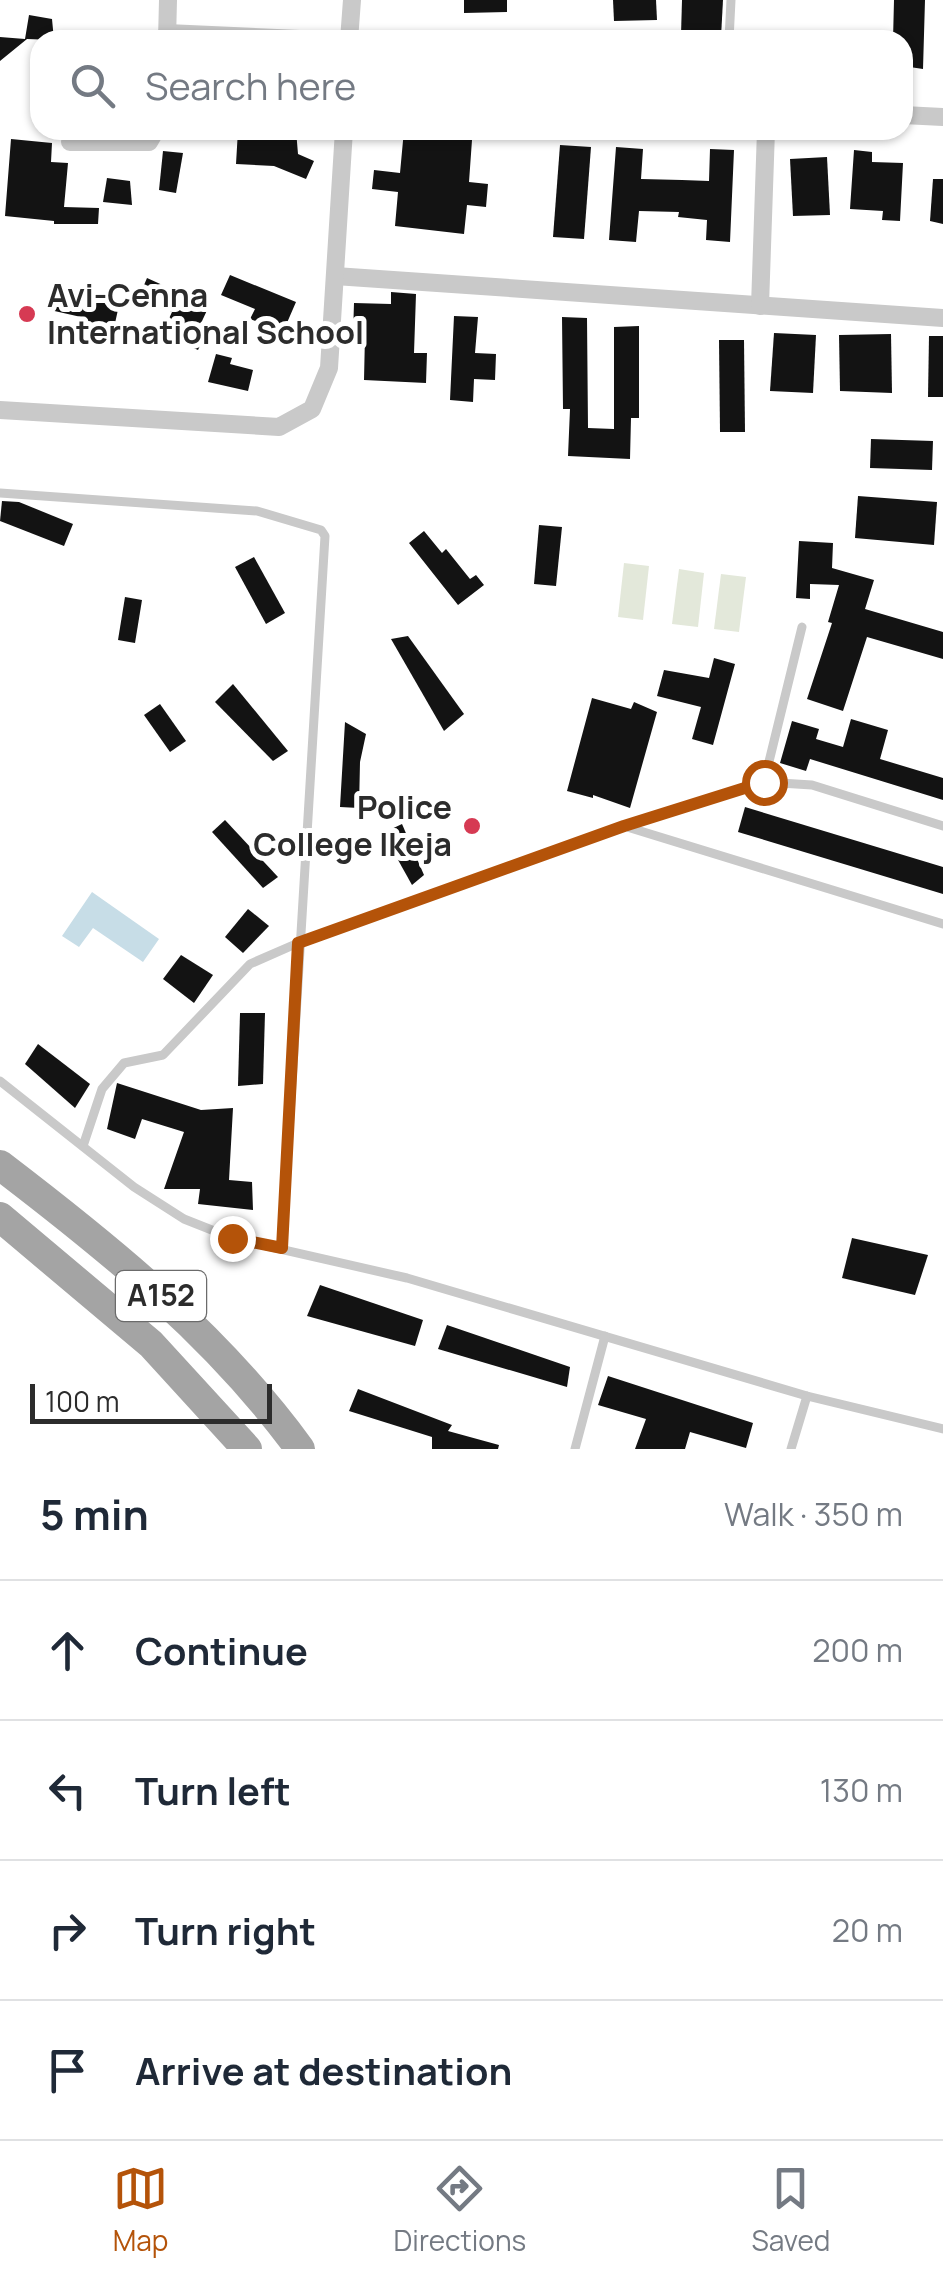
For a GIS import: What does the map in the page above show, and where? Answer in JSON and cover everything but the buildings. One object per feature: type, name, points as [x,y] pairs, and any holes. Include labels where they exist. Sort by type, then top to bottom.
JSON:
[{"type":"main road","name":"A152","points":[[0,1164],[162,1297],[248,1383],[300,1449]]},
{"type":"main road","name":"A152","points":[[0,1216],[150,1344],[248,1449]]},
{"type":"street","points":[[167,30],[168,0]]},
{"type":"street","points":[[350,30],[352,0]]},
{"type":"street","points":[[913,115],[943,117]]},
{"type":"street","points":[[70,142],[149,140]]},
{"type":"street","points":[[0,410],[279,427],[312,409],[329,368],[343,140]]},
{"type":"street","points":[[760,306],[766,140]]},
{"type":"street","points":[[335,276],[943,318]]},
{"type":"lane","points":[[730,30],[731,0]]},
{"type":"lane","points":[[0,493],[258,511],[322,530],[325,536],[282,1248]]},
{"type":"lane","points":[[764,782],[802,627]]},
{"type":"lane","points":[[83,1146],[102,1090],[124,1062],[163,1054],[250,964],[298,943],[624,826],[764,782],[812,784],[943,826]]},
{"type":"lane","points":[[624,826],[943,924]]},
{"type":"lane","points":[[0,1081],[134,1187],[184,1219],[232,1238],[407,1278],[807,1396],[943,1428]]},
{"type":"lane","points":[[575,1449],[605,1336]]},
{"type":"lane","points":[[790,1449],[807,1396]]},
{"type":"shaded area","points":[[624,563],[649,566],[643,620],[618,617]]},
{"type":"shaded area","points":[[679,569],[704,573],[698,627],[672,624]]},
{"type":"shaded area","points":[[721,574],[746,577],[739,632],[714,629]]},
{"type":"water","points":[[92,892],[159,939],[143,962],[93,928],[79,947],[62,936]]},
{"type":"place","name":"Avi-Cenna International School","points":[[27,314]]},
{"type":"place","name":"Police College Ikeja","points":[[472,826]]},
{"type":"route","points":[[232,1238],[282,1248],[298,943],[624,826],[764,782]]}]
